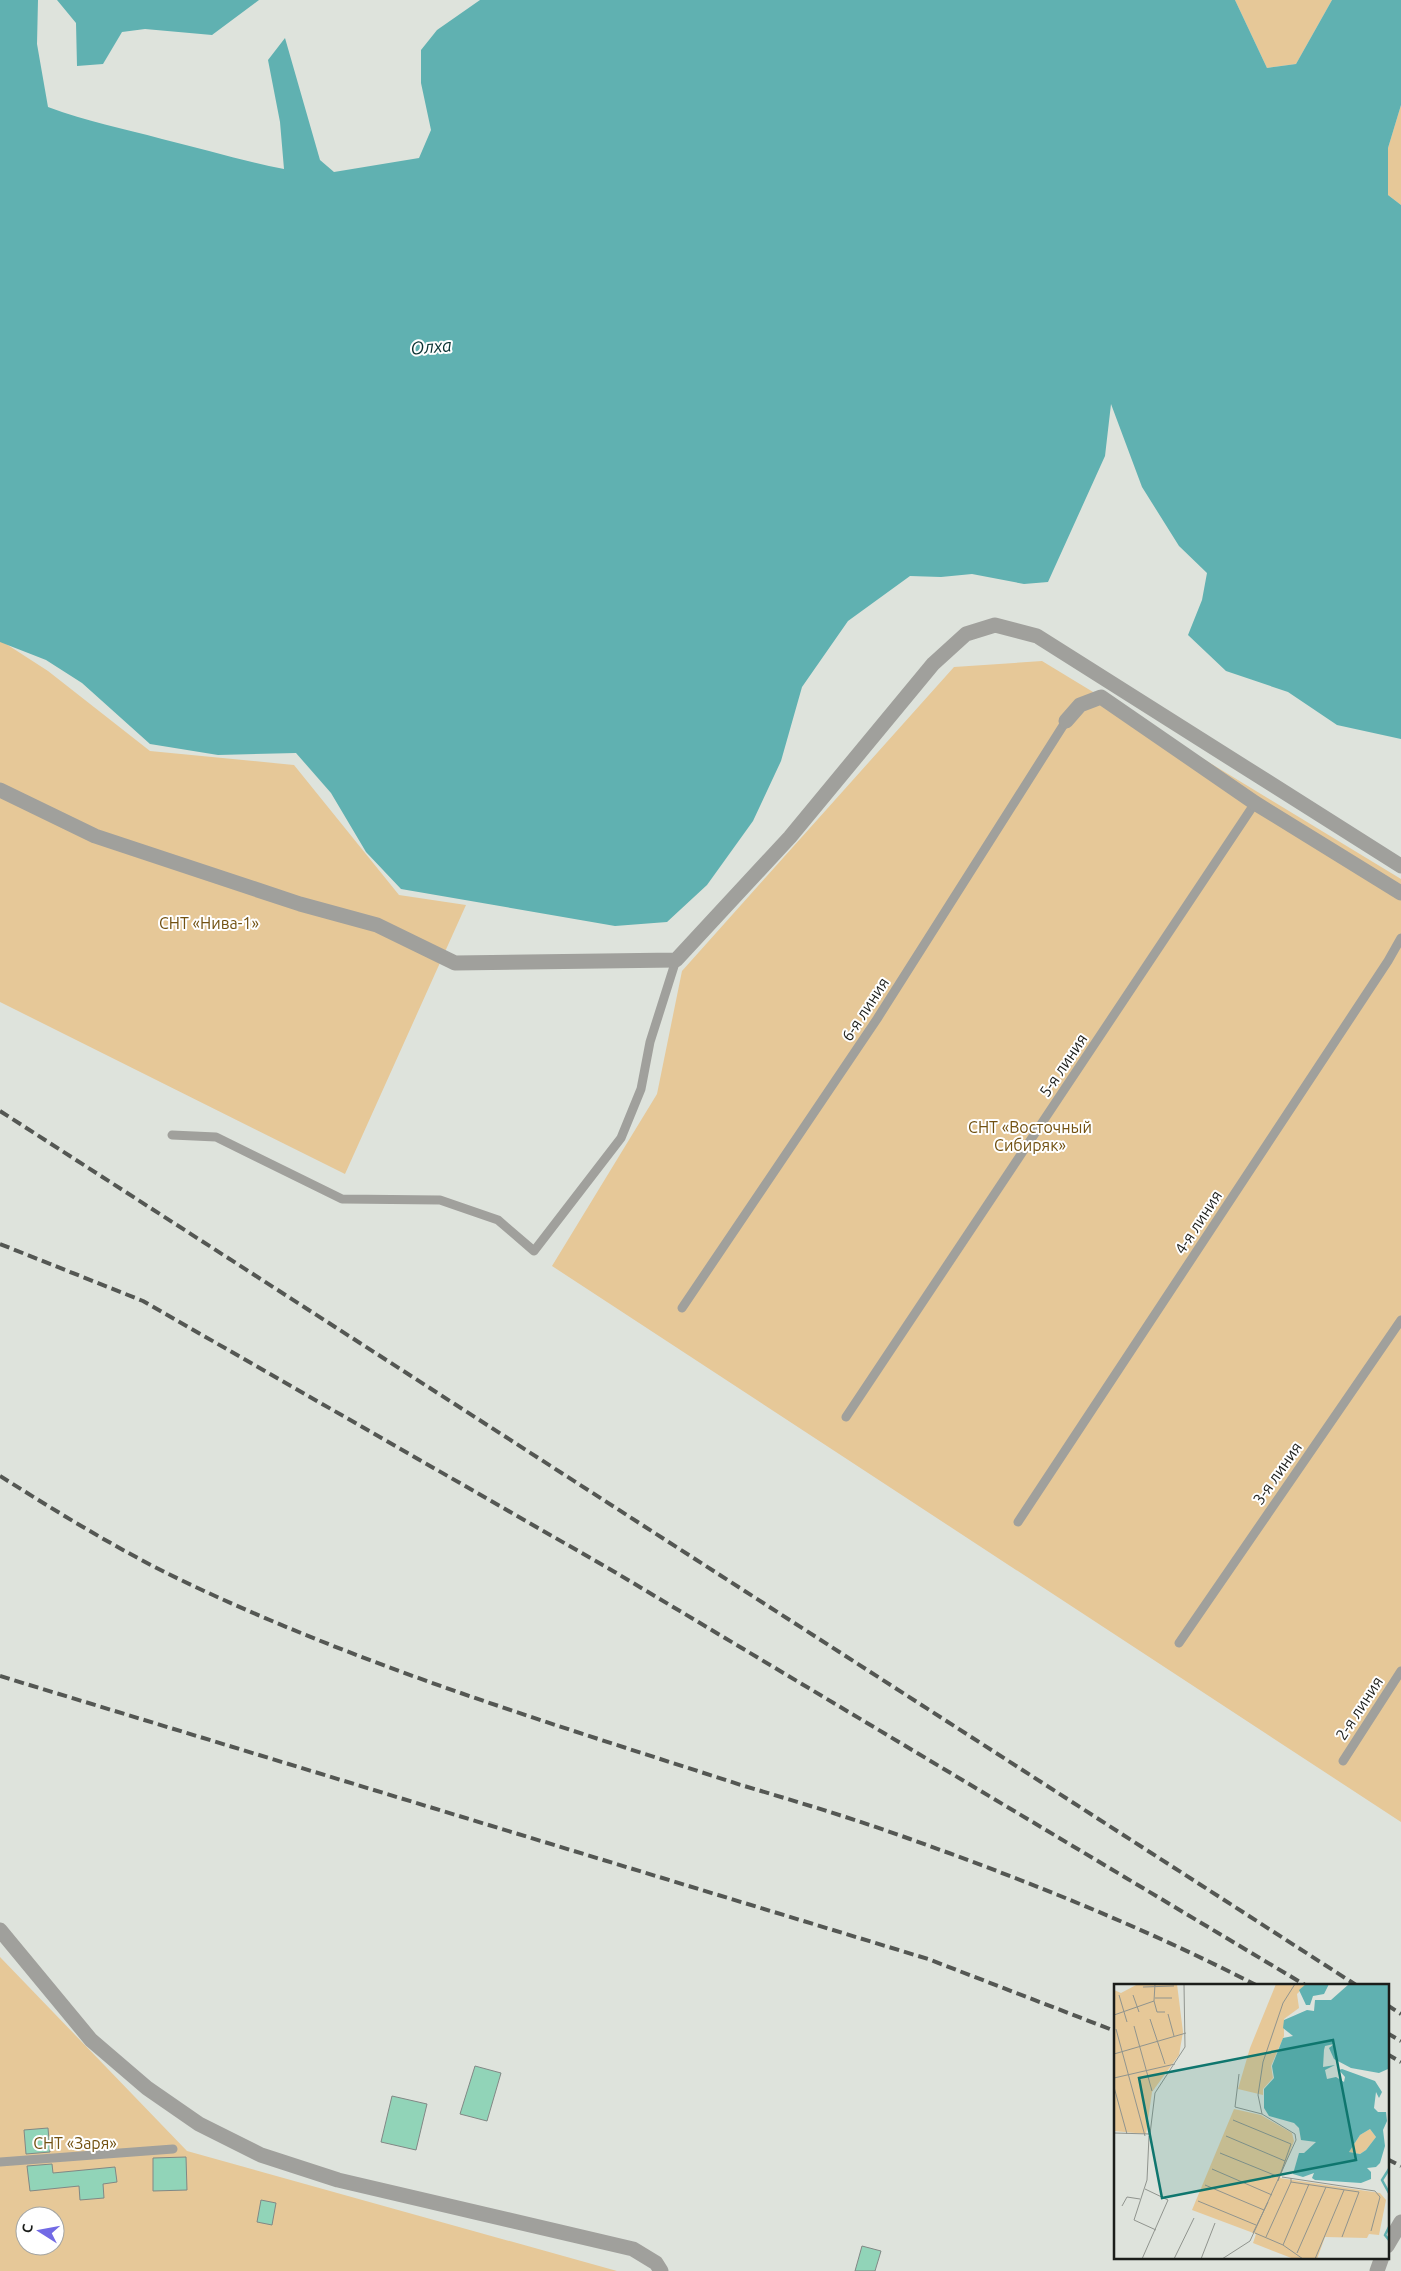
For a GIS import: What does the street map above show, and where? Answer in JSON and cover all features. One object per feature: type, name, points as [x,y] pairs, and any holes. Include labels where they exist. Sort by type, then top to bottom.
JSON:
[{"type":"street","points":[[0,790],[95,836],[300,904],[377,925],[455,963],[676,960],[790,837],[933,664],[966,634],[994,625],[1037,636],[1401,866]]},
{"type":"street","points":[[1066,721],[1080,705],[1102,697],[1255,803],[1401,893]]},
{"type":"street","points":[[0,1930],[91,2040],[147,2088],[199,2124],[261,2155],[338,2180],[633,2249],[656,2263],[661,2271]]},
{"type":"street","points":[[1388,2244],[1401,2222]]},
{"type":"street","points":[[1377,2271],[1382,2258]]},
{"type":"lane","name":"6-я линия","points":[[682,1308],[877,1019],[1066,721]]},
{"type":"lane","name":"5-я линия","points":[[846,1418],[1255,803]]},
{"type":"lane","name":"4-я линия","points":[[1018,1522],[1383,970],[1401,938]]},
{"type":"lane","points":[[172,1134],[216,1137],[342,1200],[440,1200],[498,1220],[534,1251],[621,1138],[641,1089],[650,1042],[676,960]]},
{"type":"lane","name":"3-я линия","points":[[1179,1643],[1401,1320]]},
{"type":"lane","name":"2-я линия","points":[[1343,1761],[1401,1671]]},
{"type":"lane","points":[[0,2162],[173,2149]]},
{"type":"green space","points":[[1235,0],[1332,0],[1296,64],[1267,68]]},
{"type":"green space","points":[[1401,105],[1401,205],[1388,195],[1388,148]]},
{"type":"green space","name":"СНТ «Нива-1»","points":[[0,640],[48,671],[150,751],[294,765],[399,895],[466,905],[345,1174],[0,1002]]},
{"type":"green space","name":"СНТ «Восточный Сибиряк»","points":[[1042,661],[1401,879],[1401,1822],[552,1266],[657,1094],[682,971],[954,667]]},
{"type":"green space","name":"СНТ «Заря»","points":[[0,1957],[187,2151],[617,2271],[0,2271]]},
{"type":"water","name":"Олха","points":[[0,0],[38,0],[37,44],[48,107],[105,125],[284,169],[280,122],[268,60],[285,38],[320,160],[334,172],[419,158],[431,130],[421,83],[421,50],[437,30],[480,0],[1235,0],[1267,68],[1296,64],[1332,0],[1401,0],[1401,105],[1388,148],[1388,195],[1401,205],[1401,739],[1337,725],[1288,692],[1226,671],[1188,635],[1202,600],[1207,573],[1179,546],[1142,487],[1111,404],[1105,456],[1048,582],[1024,584],[972,574],[941,577],[910,576],[848,621],[802,687],[781,761],[753,821],[707,885],[667,922],[615,926],[401,889],[366,852],[331,793],[296,753],[218,755],[150,744],[82,683],[46,660],[0,642]]},
{"type":"water","points":[[57,0],[259,0],[212,35],[145,29],[122,32],[103,64],[77,66],[76,23]]},
{"type":"building","points":[[475,2066],[501,2073],[487,2121],[460,2114]]},
{"type":"building","points":[[392,2096],[427,2104],[416,2150],[381,2142]]},
{"type":"building","points":[[48,2128],[50,2152],[26,2154],[24,2130]]},
{"type":"building","points":[[186,2157],[187,2190],[153,2191],[153,2158]]},
{"type":"building","points":[[52,2164],[53,2173],[115,2167],[117,2182],[103,2184],[104,2198],[80,2200],[79,2186],[30,2191],[27,2166]]},
{"type":"building","points":[[261,2200],[276,2203],[272,2225],[257,2222]]},
{"type":"building","points":[[862,2246],[881,2251],[875,2271],[855,2271]]},
{"type":"railway","points":[[0,1111],[1354,1984]]},
{"type":"railway","points":[[0,1244],[143,1301],[613,1571],[1303,1984]]},
{"type":"railway","points":[[0,1476],[90,1531],[159,1569],[251,1612],[320,1641],[529,1716],[847,1818],[954,1855],[1086,1906],[1172,1944],[1254,1984]]},
{"type":"railway","points":[[0,1676],[928,1959],[1114,2031]]},
{"type":"railway","points":[[1388,2006],[1401,2014]]},
{"type":"railway","points":[[1388,2034],[1401,2041]]},
{"type":"railway","points":[[1388,2055],[1401,2062]]},
{"type":"railway","points":[[1388,2160],[1401,2166]]}]
